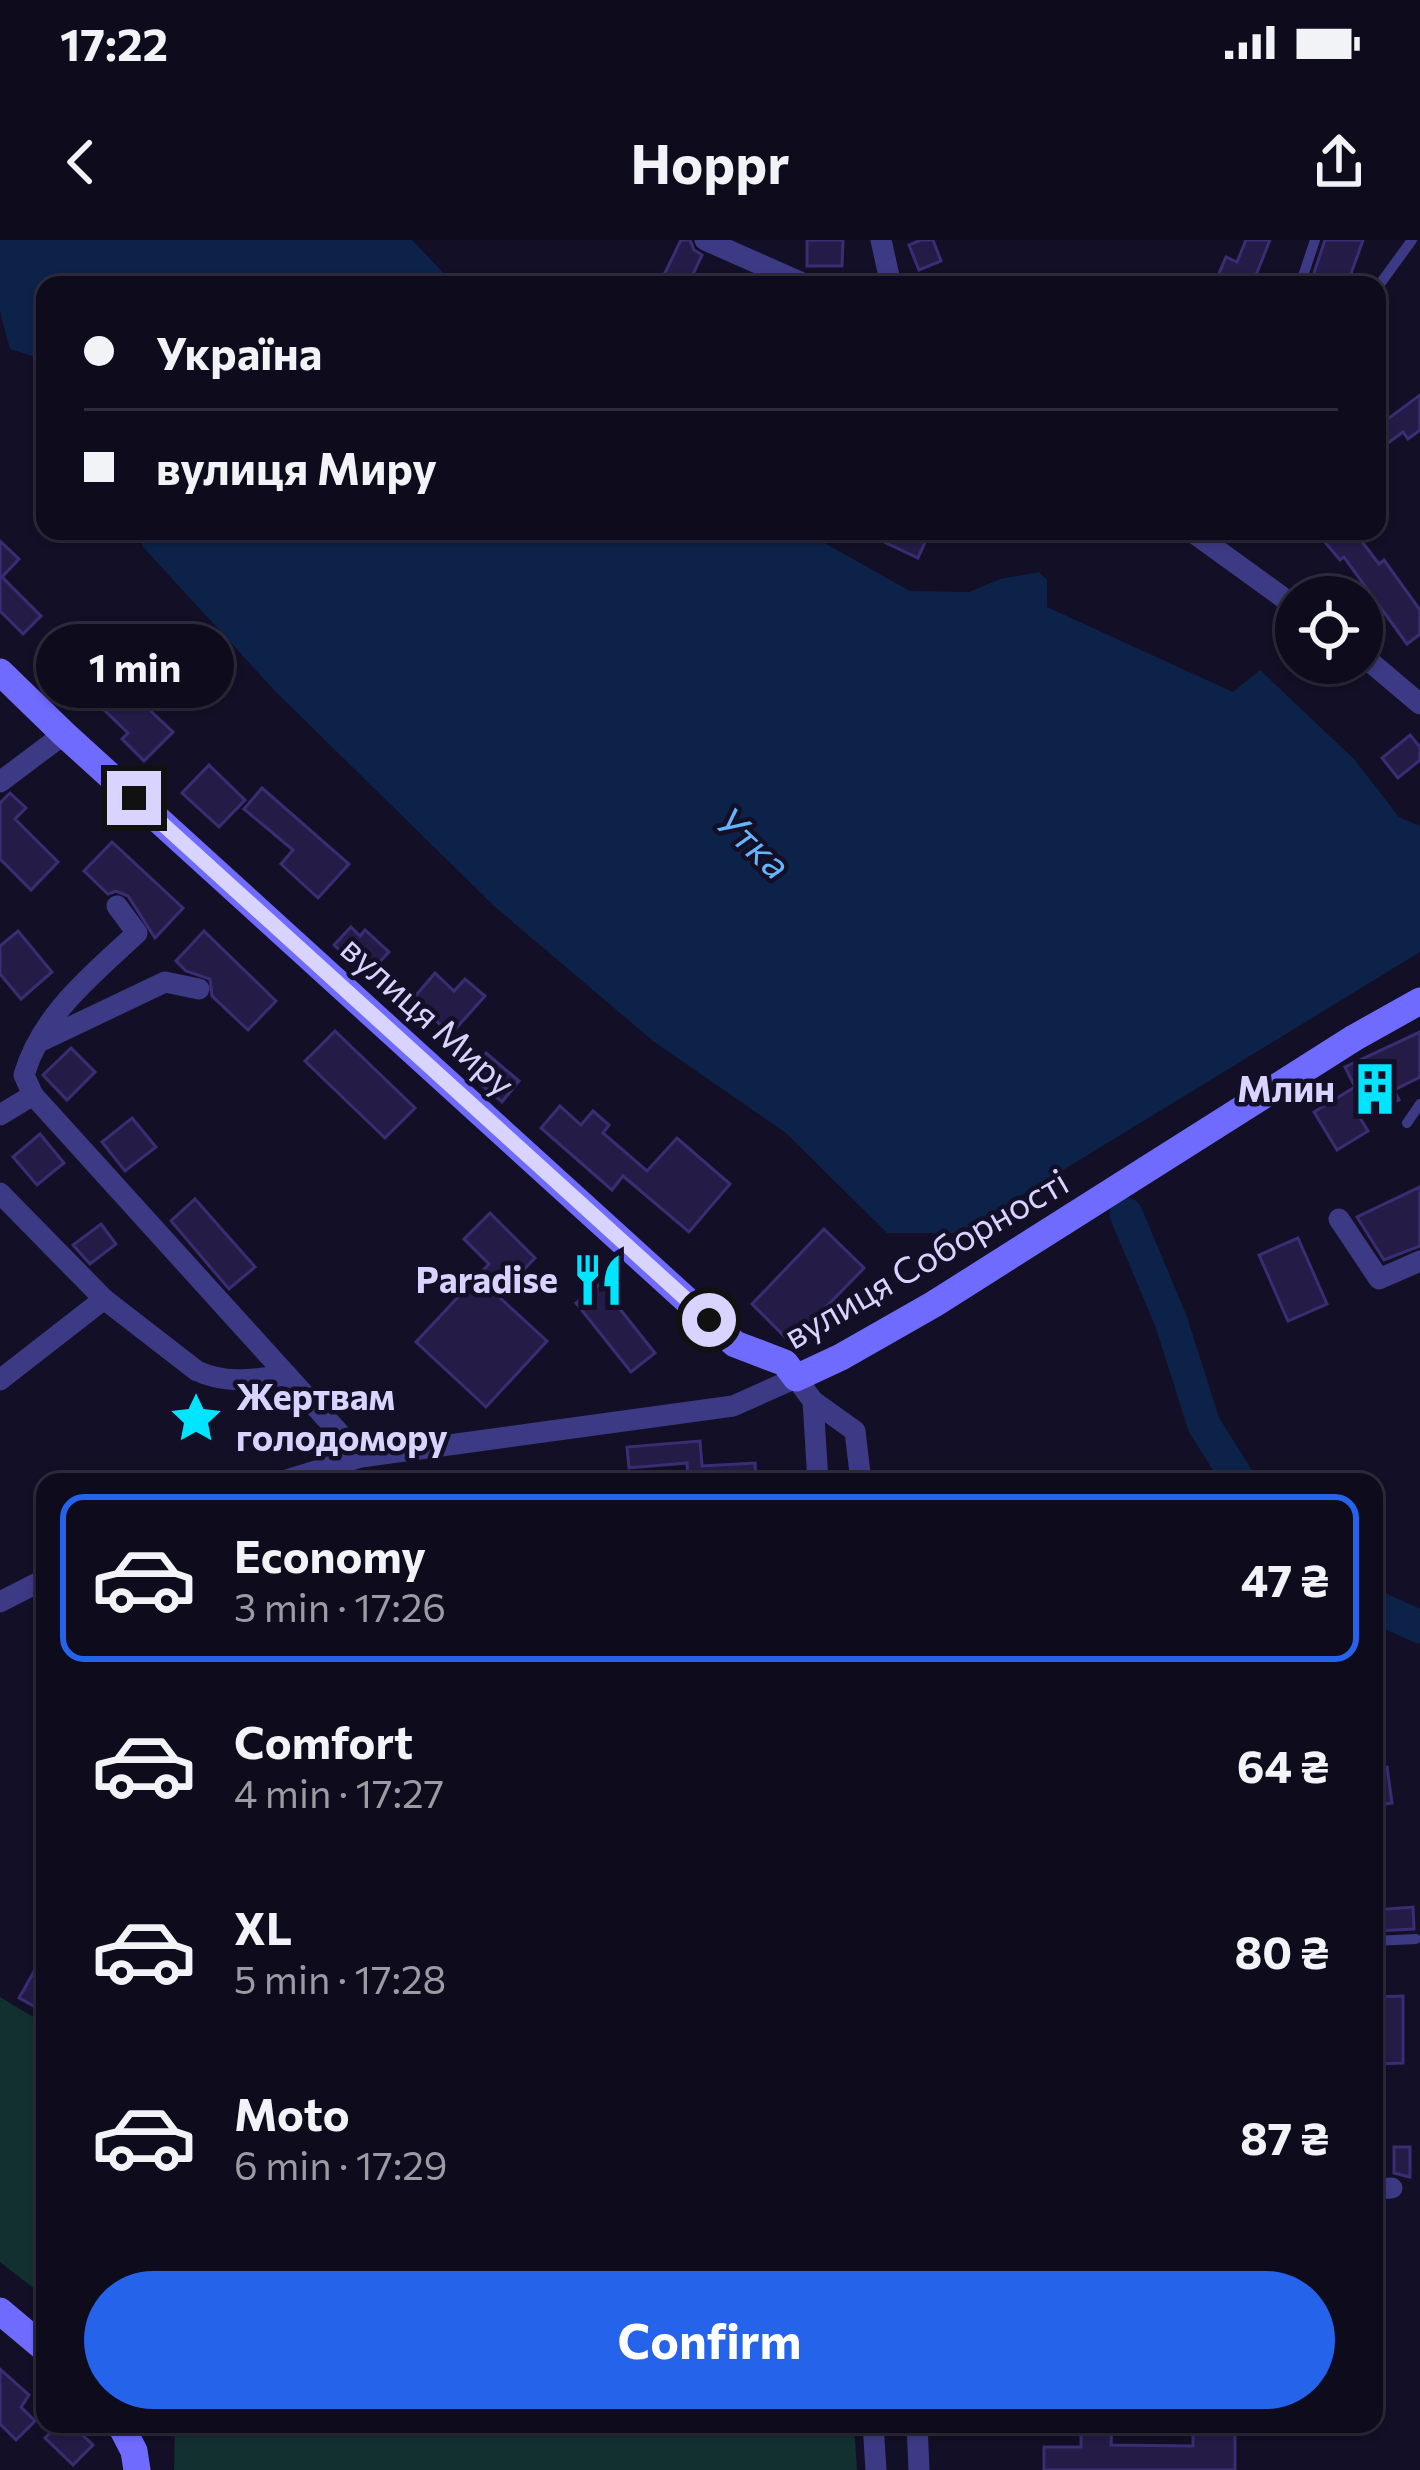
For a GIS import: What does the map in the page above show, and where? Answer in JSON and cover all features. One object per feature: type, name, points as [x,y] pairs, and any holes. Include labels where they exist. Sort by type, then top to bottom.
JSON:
[{"type":"main road","name":"вулиця Миру","points":[[0,671],[734,1344],[785,1363],[796,1378]]},
{"type":"main road","name":"вулиця Соборності","points":[[796,1378],[841,1358],[934,1304],[1420,1001]]},
{"type":"main road","points":[[0,2312],[36,2342]]},
{"type":"main road","points":[[125,2433],[137,2470]]},
{"type":"street","points":[[705,240],[787,276]]},
{"type":"street","points":[[881,240],[889,276]]},
{"type":"street","points":[[1203,540],[1275,592]]},
{"type":"street","points":[[1383,673],[1420,704]]},
{"type":"street","points":[[0,782],[64,734]]},
{"type":"street","points":[[118,906],[137,933],[66,1000],[33,1045],[24,1076],[33,1095],[361,1457]]},
{"type":"street","points":[[33,1045],[164,982],[199,989]]},
{"type":"street","points":[[0,1115],[33,1095]]},
{"type":"street","points":[[0,1193],[104,1299],[197,1371],[233,1382],[287,1375]]},
{"type":"street","points":[[1340,1220],[1379,1279],[1420,1261]]},
{"type":"street","points":[[0,1380],[104,1299]]},
{"type":"street","name":"вулиця Миру","points":[[796,1378],[813,1401],[855,1431],[860,1473]]},
{"type":"street","name":"вулиця Соборності","points":[[309,1473],[361,1457],[733,1406],[796,1378]]},
{"type":"street","points":[[813,1401],[817,1473]]},
{"type":"street","points":[[0,1602],[36,1584]]},
{"type":"street","points":[[874,2433],[876,2470]]},
{"type":"street","points":[[917,2433],[919,2470]]},
{"type":"lane","points":[[1303,276],[1315,240]]},
{"type":"lane","points":[[1386,276],[1412,240]]},
{"type":"lane","points":[[1407,1123],[1420,1104]]},
{"type":"lane","points":[[1383,1941],[1416,1939]]},
{"type":"green space","points":[[0,1997],[36,2019],[36,2290],[0,2262]]},
{"type":"green space","points":[[175,2433],[855,2433],[857,2470],[174,2470]]},
{"type":"water","points":[[0,240],[412,240],[446,276],[36,276],[36,357],[10,349],[0,312]]},
{"type":"water","points":[[140,540],[819,540],[910,591],[969,592],[1000,579],[1039,572],[1047,580],[1047,607],[1233,692],[1260,670],[1354,759],[1399,817],[1420,826],[1420,952],[960,1233],[887,1233],[786,1133],[653,1041],[494,906],[276,692]]},
{"type":"building","points":[[681,240],[690,240],[702,255],[692,276],[663,276]]},
{"type":"building","points":[[807,240],[843,240],[842,266],[807,266]]},
{"type":"building","points":[[933,240],[941,261],[919,270],[909,245]]},
{"type":"building","points":[[1246,240],[1270,240],[1256,276],[1218,276],[1226,257],[1237,262]]},
{"type":"building","points":[[1325,240],[1363,240],[1350,276],[1313,276]]},
{"type":"building","points":[[1420,395],[1420,430],[1408,439],[1403,432],[1386,444],[1386,420]]},
{"type":"building","points":[[880,540],[926,540],[918,558]]},
{"type":"building","points":[[1361,540],[1379,564],[1384,560],[1420,610],[1420,634],[1407,644],[1383,611],[1383,576],[1358,576],[1344,557],[1340,560],[1324,541]]},
{"type":"building","points":[[0,541],[19,559],[2,577],[41,616],[23,634],[0,611]]},
{"type":"building","points":[[73,638],[173,732],[144,761],[122,739],[128,733],[52,660]]},
{"type":"building","points":[[1410,735],[1420,747],[1420,760],[1398,778],[1382,758]]},
{"type":"building","points":[[209,765],[245,800],[219,827],[182,793]]},
{"type":"building","points":[[262,788],[349,864],[318,898],[281,864],[293,850],[244,809]]},
{"type":"building","points":[[10,793],[26,808],[15,819],[58,862],[31,890],[0,859],[0,803]]},
{"type":"building","points":[[112,842],[183,908],[155,938],[128,896],[116,891],[108,894],[84,871]]},
{"type":"building","points":[[351,927],[360,936],[365,930],[389,952],[366,976],[334,945]]},
{"type":"building","points":[[18,931],[52,972],[21,999],[0,974],[0,946]]},
{"type":"building","points":[[204,931],[276,1001],[248,1030],[212,996],[210,979],[186,971],[176,961]]},
{"type":"building","points":[[435,973],[454,991],[465,979],[485,996],[451,1034],[412,1000]]},
{"type":"building","points":[[335,1031],[415,1108],[385,1138],[305,1061]]},
{"type":"building","points":[[1420,1032],[1420,1077],[1394,1090],[1399,1100],[1360,1118],[1368,1131],[1337,1150],[1314,1112],[1355,1087],[1345,1067]]},
{"type":"building","points":[[71,1048],[95,1072],[67,1100],[43,1075]]},
{"type":"building","points":[[486,1053],[519,1081],[502,1102],[468,1074]]},
{"type":"building","points":[[560,1106],[581,1125],[593,1111],[609,1125],[603,1133],[647,1171],[677,1138],[730,1184],[689,1232],[623,1176],[612,1190],[541,1128]]},
{"type":"building","points":[[132,1118],[156,1147],[125,1171],[102,1142]]},
{"type":"building","points":[[40,1134],[64,1163],[37,1185],[13,1157]]},
{"type":"building","points":[[1420,1187],[1420,1246],[1384,1260],[1357,1217]]},
{"type":"building","points":[[195,1199],[255,1267],[229,1289],[171,1221]]},
{"type":"building","points":[[490,1213],[535,1258],[498,1296],[547,1341],[486,1407],[416,1342],[489,1264],[464,1239]]},
{"type":"building","points":[[101,1224],[116,1244],[90,1264],[73,1245]]},
{"type":"building","points":[[824,1229],[864,1268],[791,1343],[752,1304]]},
{"type":"building","points":[[1298,1238],[1327,1304],[1288,1321],[1259,1255]]},
{"type":"building","points":[[600,1284],[655,1353],[631,1372],[576,1303]]},
{"type":"building","points":[[700,1441],[702,1466],[755,1463],[756,1473],[688,1473],[687,1463],[629,1468],[627,1447]]},
{"type":"building","points":[[1383,1767],[1387,1767],[1392,1803],[1383,1804]]},
{"type":"building","points":[[1413,1907],[1414,1929],[1383,1931],[1383,1909]]},
{"type":"building","points":[[36,1968],[36,2007],[19,1998]]},
{"type":"building","points":[[1403,1996],[1403,2063],[1383,2064],[1383,1997]]},
{"type":"building","points":[[1394,2147],[1410,2147],[1410,2177],[1394,2173]]},
{"type":"building","points":[[0,2369],[29,2395],[21,2407],[35,2421],[16,2440],[0,2424]]},
{"type":"building","points":[[50,2433],[80,2433],[93,2445],[73,2465],[45,2438]]},
{"type":"building","points":[[1081,2433],[1112,2433],[1111,2445],[1193,2446],[1193,2433],[1235,2433],[1235,2470],[1044,2470],[1044,2447],[1081,2447]]},
{"type":"waterway","name":"Утка","points":[[1126,1214],[1171,1321],[1204,1425],[1234,1473]]},
{"type":"waterway","name":"Утка","points":[[1383,1610],[1420,1627]]},
{"type":"place","name":"Млин","points":[[1375,1089]]},
{"type":"place","name":"Paradise","points":[[598,1280]]},
{"type":"place","name":"Жертвам голодомору","points":[[196,1418]]},
{"type":"route","points":[[134,798],[709,1320]]}]
